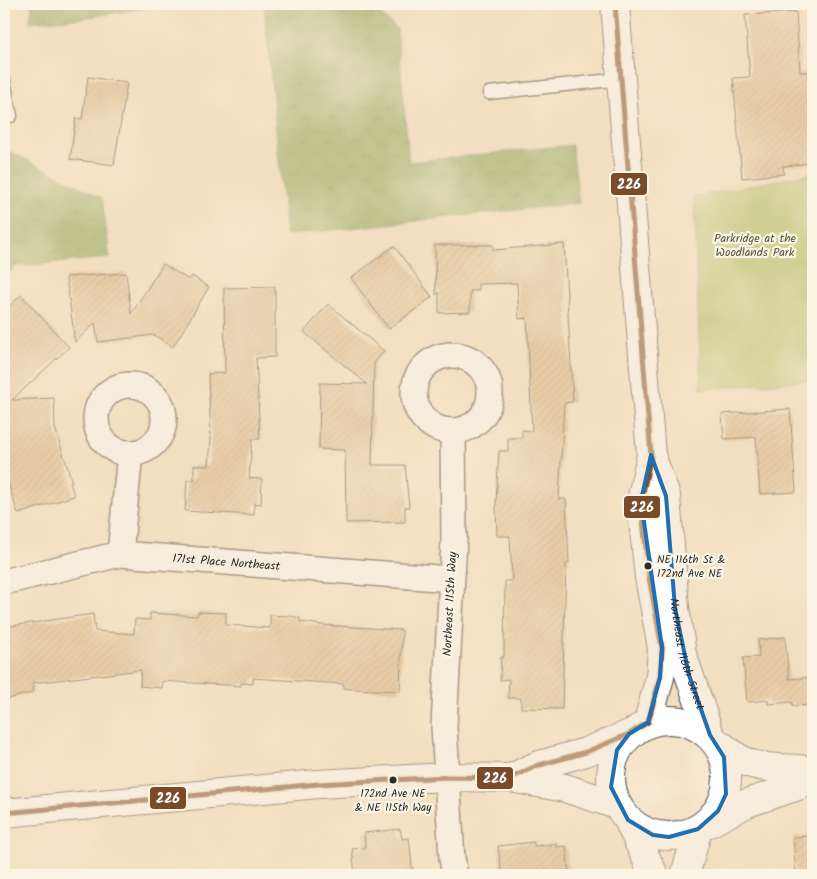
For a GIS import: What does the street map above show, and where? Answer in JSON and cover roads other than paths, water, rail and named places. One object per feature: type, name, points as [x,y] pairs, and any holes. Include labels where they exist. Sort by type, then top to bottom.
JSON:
[{"type":"street","name":"Northeast 116th Street","points":[[615,4],[651,455],[666,496],[675,608],[682,654],[712,738]]},
{"type":"street","name":"Northeast 115th Way","points":[[452,432],[455,495],[444,726],[455,875]]},
{"type":"street","points":[[120,554],[130,453]]},
{"type":"street","name":"Northeast 116th Street","points":[[638,728],[660,677],[662,648],[649,577],[641,501],[651,455]]},
{"type":"street","name":"171st Place Northeast","points":[[4,582],[120,554],[451,579]]},
{"type":"street","points":[[511,778],[536,766],[586,752],[638,728],[670,719],[691,723],[745,762],[767,767],[797,767],[813,771]]},
{"type":"street","points":[[638,728],[617,750],[611,768],[611,787],[654,875]]},
{"type":"street","points":[[685,875],[701,827],[718,811],[726,794],[728,776],[724,757],[712,738]]},
{"type":"street","points":[[4,812],[318,784],[447,777],[511,778],[566,788],[622,812],[640,829],[669,837],[684,835],[746,803],[798,786],[813,778]]},
{"type":"lane","points":[[489,93],[621,79]]},
{"type":"lane","points":[[4,81],[11,116]]},
{"type":"place","name":"NE 116th St & 172nd Ave NE","points":[[648,566]]},
{"type":"place","name":"172nd Ave NE & NE 115th Way","points":[[393,780]]},
{"type":"park label","name":"Parkridge at the Woodlands Park","points":[[755,245]]}]
